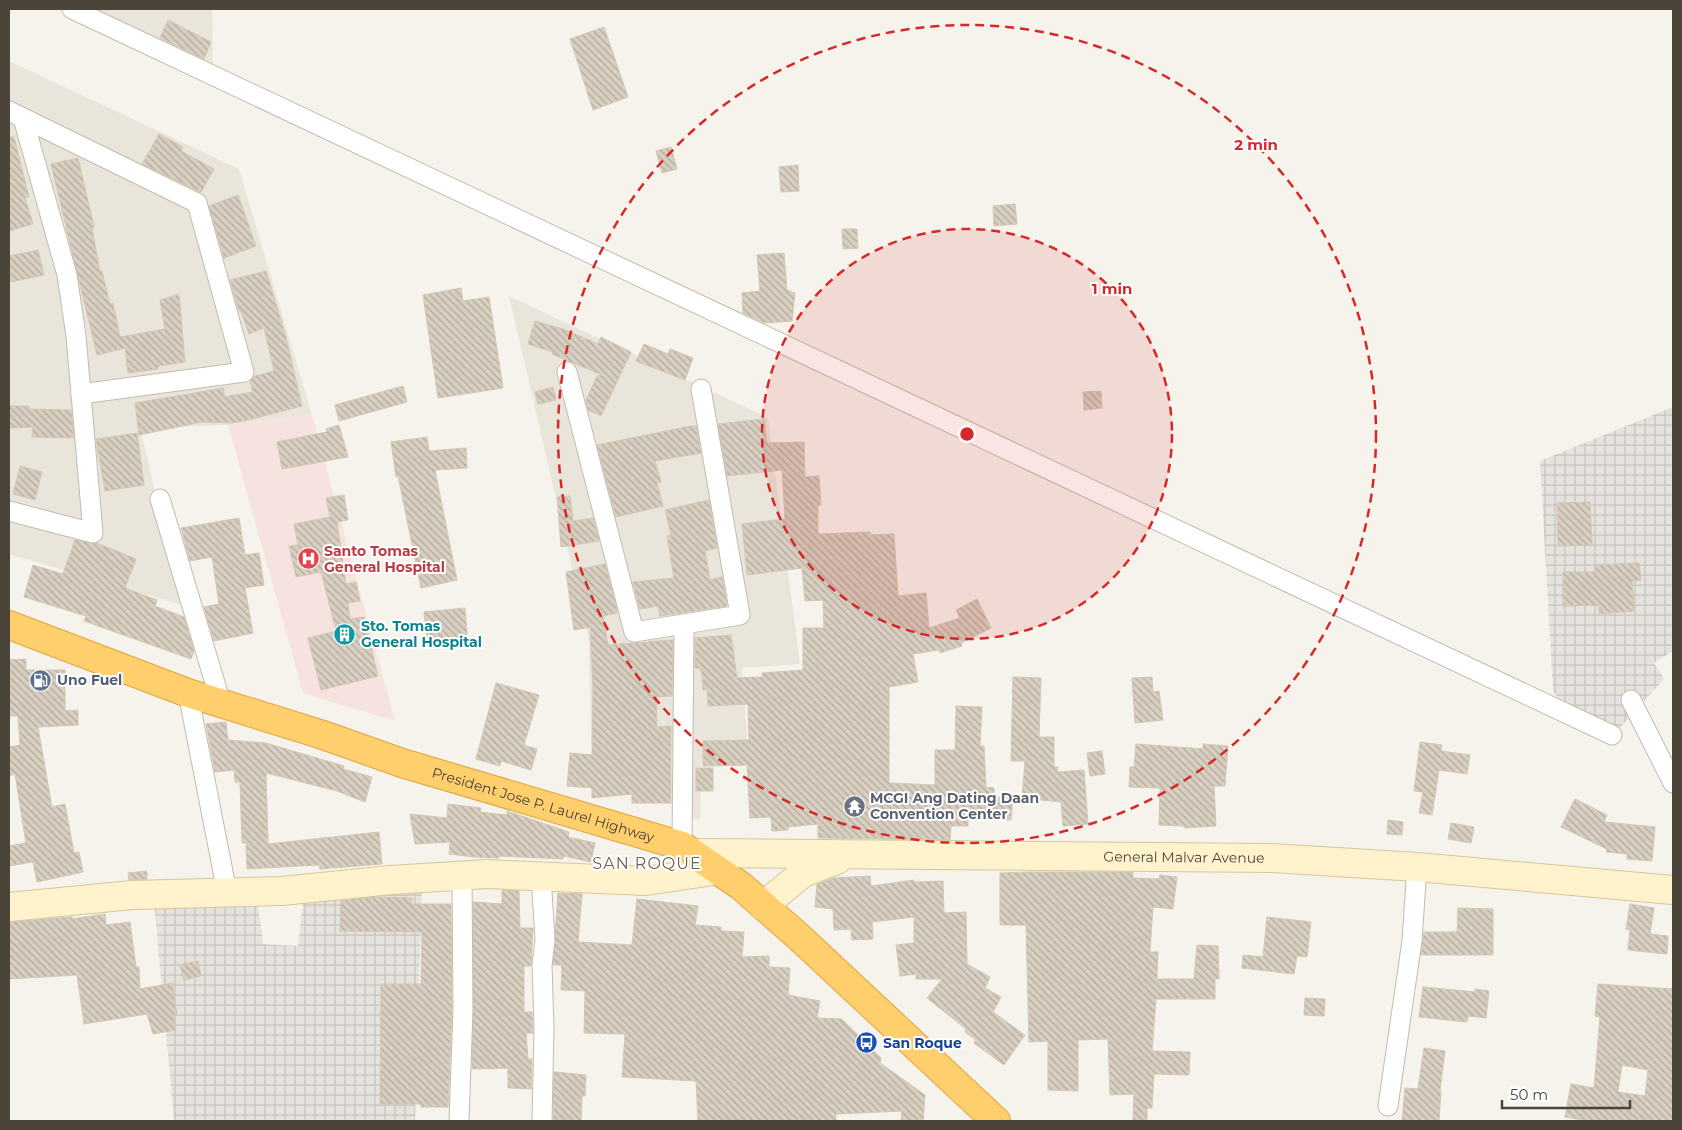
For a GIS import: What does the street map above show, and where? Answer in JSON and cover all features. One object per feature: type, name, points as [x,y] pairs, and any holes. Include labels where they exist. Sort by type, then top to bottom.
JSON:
[{"type":"highway","name":"President Jose P. Laurel Highway","points":[[9,625],[188,693],[320,734],[402,764],[688,850],[720,870],[763,906],[853,986],[996,1121]]},
{"type":"main road","name":"General Malvar Avenue","points":[[688,850],[852,854],[1272,858],[1417,867],[1673,890]]},
{"type":"main road","points":[[763,906],[803,873],[852,854]]},
{"type":"main road","points":[[9,907],[132,895],[282,891],[391,880],[462,876],[541,876],[646,881],[720,870]]},
{"type":"street","points":[[72,9],[1612,735]]},
{"type":"street","points":[[16,114],[197,203],[244,372],[81,394]]},
{"type":"street","points":[[9,511],[93,533],[68,275],[16,114]]},
{"type":"street","points":[[567,372],[634,632],[740,615],[701,389]]},
{"type":"street","points":[[160,499],[221,703]]},
{"type":"street","points":[[684,624],[688,850]]},
{"type":"street","points":[[188,693],[227,892]]},
{"type":"street","points":[[1631,700],[1673,783]]},
{"type":"street","points":[[1388,1106],[1412,941],[1417,867]]},
{"type":"street","points":[[459,1121],[463,1010],[462,876]]},
{"type":"street","points":[[541,876],[545,940],[542,965],[544,1028],[542,1121]]},
{"type":"shaded area","points":[[83,9],[212,9],[213,69]]},
{"type":"shaded area","points":[[9,61],[239,169],[312,415],[228,425],[140,428],[182,605],[9,554]]},
{"type":"shaded area","points":[[509,296],[768,418],[800,664],[742,668],[749,762],[701,763],[700,820],[676,815],[674,751],[591,744],[589,641]]},
{"type":"shaded area","points":[[1673,407],[1673,651],[1654,663],[1664,679],[1618,730],[1562,704],[1553,691],[1540,461]]},
{"type":"shaded area","name":"Santo Tomas General Hospital","points":[[312,415],[395,721],[303,693],[228,425]]},
{"type":"shaded area","points":[[422,885],[415,1121],[174,1121],[154,901],[258,905],[263,944],[298,946],[304,892]]},
{"type":"building","points":[[168,20],[211,42],[204,59],[160,38]]},
{"type":"building","points":[[604,27],[628,97],[593,110],[570,39]]},
{"type":"building","points":[[159,134],[183,147],[181,151],[214,169],[201,192],[142,164]]},
{"type":"building","points":[[9,137],[14,137],[29,197],[25,198],[33,224],[9,231]]},
{"type":"building","points":[[671,147],[677,169],[662,173],[656,151]]},
{"type":"building","points":[[78,158],[94,227],[92,228],[100,272],[102,271],[110,304],[113,303],[120,337],[165,329],[160,300],[179,294],[185,362],[158,366],[158,369],[128,373],[125,348],[97,355],[51,164]]},
{"type":"building","points":[[798,165],[799,191],[781,192],[779,167]]},
{"type":"building","points":[[238,195],[256,246],[224,258],[209,206]]},
{"type":"building","points":[[1015,204],[1017,224],[994,226],[993,206]]},
{"type":"building","points":[[842,229],[857,229],[858,248],[843,249]]},
{"type":"building","points":[[38,250],[44,275],[11,282],[9,256]]},
{"type":"building","points":[[784,253],[787,290],[795,293],[792,321],[765,323],[743,313],[742,293],[760,291],[757,255]]},
{"type":"building","points":[[266,271],[286,337],[302,406],[232,423],[202,422],[139,435],[135,403],[224,388],[224,397],[253,392],[250,381],[255,376],[274,371],[264,328],[249,334],[241,311],[239,311],[230,280]]},
{"type":"building","points":[[461,288],[463,301],[489,297],[503,388],[438,398],[423,295]]},
{"type":"building","points":[[535,321],[563,329],[598,344],[601,337],[631,352],[601,416],[588,410],[586,400],[597,376],[602,375],[552,354],[553,352],[528,344]]},
{"type":"building","points":[[644,344],[668,354],[670,349],[693,358],[685,380],[636,361]]},
{"type":"building","points":[[403,386],[407,402],[339,421],[335,405]]},
{"type":"building","points":[[553,387],[556,400],[538,404],[535,392]]},
{"type":"building","points":[[1101,391],[1102,408],[1084,410],[1083,392]]},
{"type":"building","points":[[9,406],[29,406],[29,409],[71,410],[74,438],[32,437],[33,427],[9,428]]},
{"type":"building","points":[[764,419],[767,443],[804,442],[805,477],[819,476],[821,505],[818,505],[818,534],[870,532],[870,535],[894,534],[898,596],[926,593],[929,628],[960,618],[956,610],[977,599],[991,628],[961,643],[962,646],[940,653],[939,650],[913,654],[918,682],[889,687],[889,783],[935,785],[935,750],[955,750],[956,706],[982,707],[980,746],[984,746],[986,787],[994,788],[994,797],[1013,798],[1011,820],[968,819],[968,826],[951,826],[950,840],[818,838],[818,824],[788,827],[788,830],[772,831],[771,817],[750,818],[747,765],[703,766],[703,741],[749,740],[748,704],[708,706],[707,689],[703,690],[700,668],[695,668],[695,638],[731,635],[737,678],[762,677],[762,673],[803,670],[803,628],[824,628],[823,600],[805,601],[802,568],[747,575],[742,524],[785,519],[782,470],[727,476],[718,424]]},
{"type":"building","points":[[339,425],[348,457],[282,469],[277,442],[327,432],[326,429]]},
{"type":"building","points":[[696,426],[701,453],[655,461],[661,482],[657,483],[663,506],[616,517],[597,445]]},
{"type":"building","points":[[137,433],[144,485],[105,491],[96,439]]},
{"type":"building","points":[[427,437],[429,451],[466,448],[467,468],[435,470],[457,580],[421,588],[398,476],[396,477],[391,442]]},
{"type":"building","points":[[20,466],[42,472],[35,500],[13,494]]},
{"type":"building","points":[[344,495],[348,520],[337,522],[346,584],[356,582],[360,601],[348,603],[350,619],[364,617],[378,676],[321,690],[308,638],[336,631],[321,572],[296,577],[289,546],[298,545],[294,524],[330,517],[326,498]]},
{"type":"building","points":[[570,496],[573,521],[593,518],[599,541],[561,547],[557,497]]},
{"type":"building","points":[[709,500],[717,548],[705,551],[710,580],[722,577],[727,606],[660,616],[658,606],[640,609],[633,582],[674,578],[667,536],[671,535],[665,510]]},
{"type":"building","points":[[1590,502],[1592,545],[1558,546],[1557,503]]},
{"type":"building","points":[[239,518],[245,555],[259,553],[264,585],[245,588],[253,633],[214,641],[204,607],[219,604],[212,557],[190,561],[181,528]]},
{"type":"building","points":[[75,540],[97,543],[136,559],[125,588],[157,600],[155,606],[184,617],[194,651],[191,659],[84,621],[86,616],[24,597],[33,565],[63,574]]},
{"type":"building","points":[[1639,563],[1641,580],[1632,581],[1634,611],[1599,614],[1599,605],[1563,606],[1563,572],[1595,572],[1595,565]]},
{"type":"building","points":[[605,564],[617,611],[617,613],[603,616],[608,645],[673,640],[672,696],[656,697],[657,727],[671,726],[671,803],[632,803],[632,794],[592,798],[592,788],[567,786],[570,753],[592,755],[593,688],[590,627],[574,630],[566,572]]},
{"type":"building","points":[[465,608],[468,644],[428,648],[424,612]]},
{"type":"building","points":[[26,659],[26,670],[65,670],[65,711],[78,710],[78,725],[38,727],[52,807],[65,804],[74,853],[79,852],[83,872],[37,882],[33,862],[9,866],[9,846],[26,843],[15,774],[9,776],[9,747],[20,745],[18,716],[9,716],[9,660]]},
{"type":"building","points":[[1013,677],[1041,678],[1039,737],[1054,737],[1054,767],[1058,767],[1057,772],[1084,770],[1088,824],[1063,826],[1061,802],[1022,798],[1025,761],[1011,761]]},
{"type":"building","points":[[1152,677],[1153,692],[1159,691],[1163,720],[1135,723],[1132,678]]},
{"type":"building","points":[[496,683],[539,695],[524,745],[537,749],[531,770],[501,761],[500,766],[476,759]]},
{"type":"building","points":[[226,722],[228,740],[266,743],[344,766],[343,769],[372,777],[365,802],[337,791],[266,773],[268,844],[379,832],[382,864],[320,869],[319,865],[247,869],[246,843],[242,843],[240,782],[235,782],[234,770],[215,772],[206,724]]},
{"type":"building","points":[[1420,742],[1442,745],[1441,751],[1470,755],[1467,774],[1439,770],[1432,815],[1419,813],[1423,792],[1414,791]]},
{"type":"building","points":[[1136,744],[1203,749],[1203,744],[1228,746],[1225,786],[1214,786],[1216,826],[1185,828],[1185,826],[1159,825],[1160,788],[1129,787],[1130,767],[1134,767]]},
{"type":"building","points":[[1102,751],[1105,774],[1090,776],[1087,753]]},
{"type":"building","points":[[696,768],[713,768],[713,791],[696,791]]},
{"type":"building","points":[[1575,799],[1607,815],[1604,822],[1655,827],[1652,861],[1627,859],[1627,854],[1606,852],[1607,849],[1561,827]]},
{"type":"building","points":[[448,804],[481,808],[480,812],[507,815],[507,811],[569,832],[568,837],[595,843],[591,862],[564,856],[563,859],[499,856],[499,858],[475,857],[449,854],[450,842],[415,844],[410,814],[447,818]]},
{"type":"building","points":[[1388,820],[1403,822],[1402,835],[1387,834]]},
{"type":"building","points":[[1451,823],[1474,827],[1471,843],[1448,839]]},
{"type":"building","points":[[147,871],[147,879],[129,880],[128,873]]},
{"type":"building","points":[[1133,872],[1133,878],[1159,879],[1160,875],[1177,877],[1173,909],[1153,907],[1150,952],[1158,952],[1157,979],[1194,979],[1197,945],[1218,946],[1219,979],[1215,979],[1215,999],[1156,999],[1152,1051],[1190,1052],[1189,1075],[1154,1074],[1152,1108],[1147,1108],[1147,1121],[1133,1121],[1134,1094],[1110,1095],[1108,1039],[1078,1040],[1078,1091],[1048,1090],[1048,1041],[1029,1042],[1026,925],[1000,925],[1000,873]]},
{"type":"building","points":[[870,876],[871,886],[914,880],[914,882],[943,881],[944,913],[966,912],[967,964],[990,977],[985,988],[1001,997],[993,1012],[1025,1035],[1004,1065],[974,1043],[976,1040],[965,1032],[966,1029],[927,998],[942,979],[916,979],[916,974],[900,976],[896,945],[914,943],[914,917],[872,922],[873,939],[852,940],[851,929],[834,930],[833,909],[815,907],[817,884],[834,878]]},
{"type":"building","points":[[502,890],[519,891],[520,928],[533,928],[531,966],[524,966],[524,1012],[532,1012],[533,1033],[526,1033],[528,1059],[532,1059],[531,1089],[508,1088],[508,1068],[472,1069],[473,902],[502,904]]},
{"type":"building","points":[[558,893],[582,894],[578,942],[632,945],[637,899],[698,906],[695,925],[721,927],[721,931],[744,932],[742,957],[769,956],[769,967],[790,968],[788,995],[820,1001],[817,1018],[842,1019],[881,1058],[880,1063],[925,1095],[923,1121],[901,1121],[902,1111],[836,1114],[836,1121],[698,1121],[696,1081],[622,1077],[625,1034],[584,1033],[585,991],[561,990],[562,968],[561,965],[553,965]]},
{"type":"building","points":[[374,897],[412,898],[411,904],[451,904],[452,1010],[448,1107],[421,1107],[421,1104],[380,1104],[381,984],[421,984],[422,932],[340,931],[341,901]]},
{"type":"building","points":[[1630,904],[1654,908],[1650,934],[1668,936],[1667,954],[1628,950],[1630,930],[1626,929]]},
{"type":"building","points":[[1458,908],[1493,909],[1493,955],[1421,955],[1424,932],[1457,932]]},
{"type":"building","points":[[105,914],[106,925],[130,922],[136,967],[139,967],[140,989],[172,983],[177,1015],[173,1015],[176,1030],[153,1034],[147,1014],[84,1024],[77,975],[9,979],[9,922],[72,917],[72,919]]},
{"type":"building","points":[[1267,917],[1311,922],[1307,957],[1297,956],[1294,974],[1242,968],[1243,955],[1263,957]]},
{"type":"building","points":[[198,961],[201,976],[184,980],[180,965]]},
{"type":"building","points":[[1598,984],[1673,989],[1673,1121],[1589,1121],[1565,1117],[1571,1084],[1594,1088],[1600,1017],[1595,1016]],"holes":[[[1622,1065],[1648,1070],[1645,1096],[1618,1092]]]},
{"type":"building","points":[[1423,987],[1475,992],[1475,989],[1489,991],[1486,1018],[1468,1016],[1467,1022],[1419,1017]]},
{"type":"building","points":[[1305,998],[1325,999],[1324,1016],[1304,1015]]},
{"type":"building","points":[[1424,1048],[1445,1051],[1440,1090],[1439,1121],[1402,1121],[1405,1088],[1418,1089]]},
{"type":"building","points":[[554,1072],[586,1075],[585,1096],[582,1096],[581,1121],[553,1121]]},
{"type":"place","name":"Santo Tomas General Hospital","points":[[308,559]]},
{"type":"place","name":"Sto. Tomas General Hospital","points":[[345,634]]},
{"type":"place","name":"Uno Fuel","points":[[41,680]]},
{"type":"place","name":"MCGI Ang Dating Daan Convention Center","points":[[854,806]]},
{"type":"place","name":"San Roque","points":[[867,1043]]},
{"type":"district","name":"SAN ROQUE","points":[[647,863]]}]
